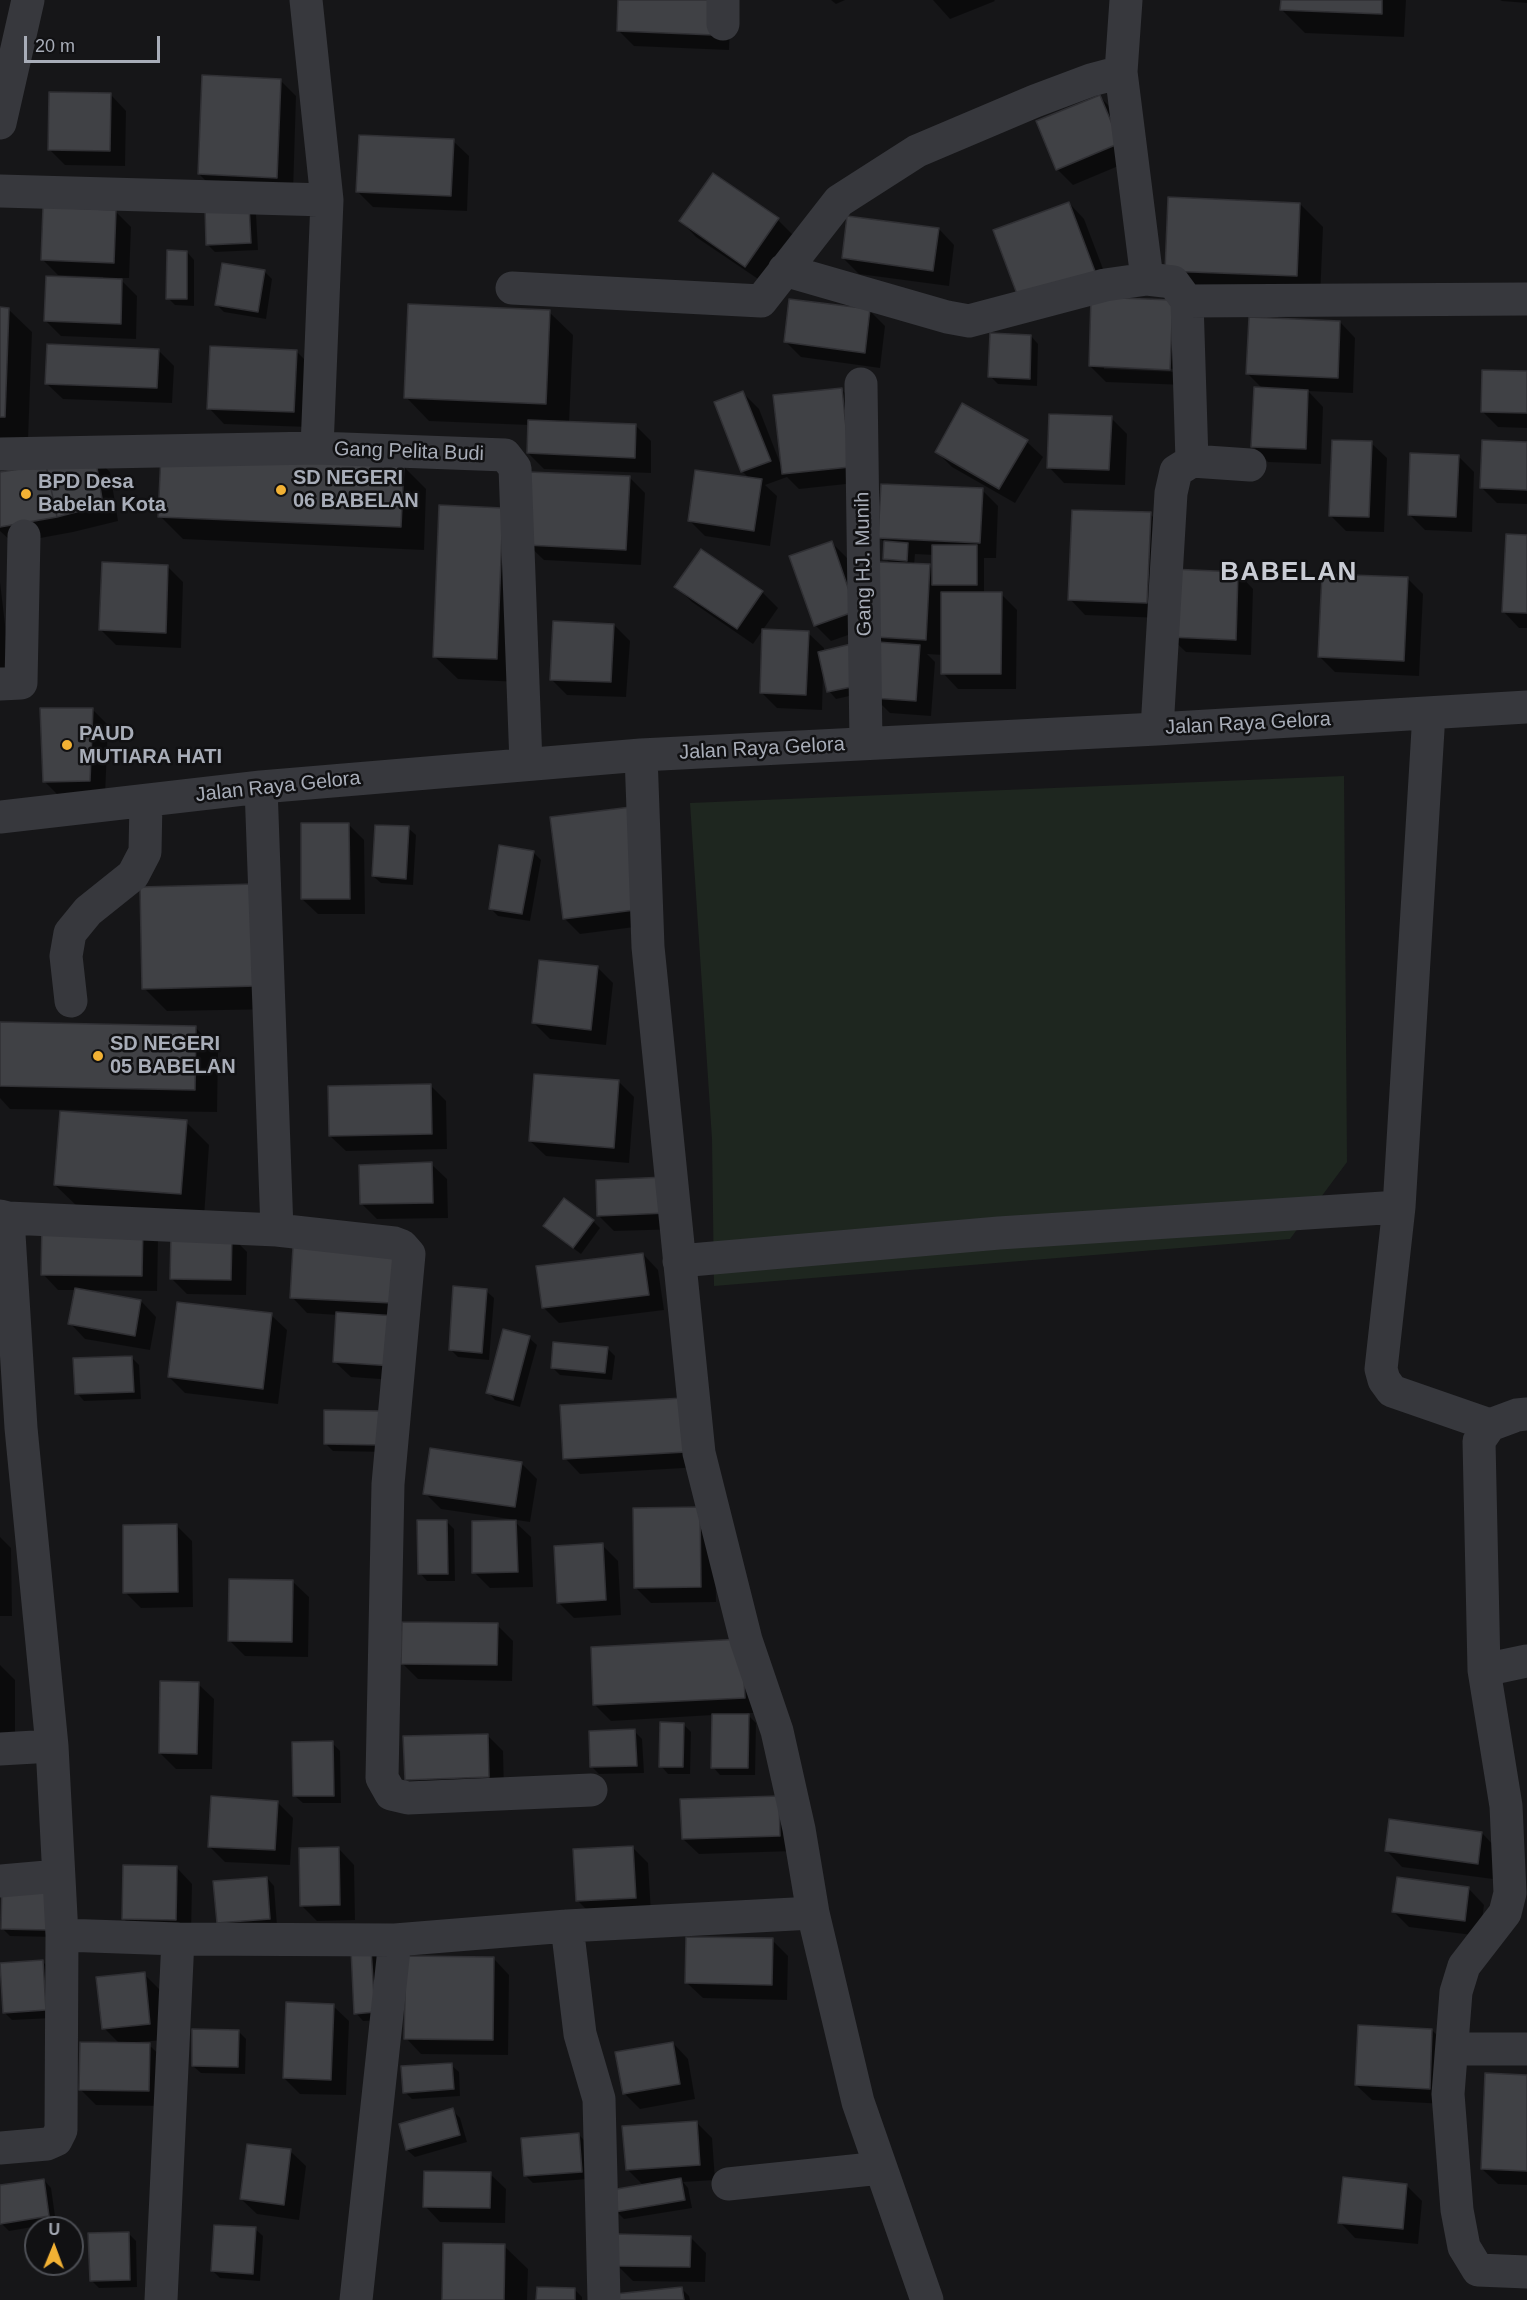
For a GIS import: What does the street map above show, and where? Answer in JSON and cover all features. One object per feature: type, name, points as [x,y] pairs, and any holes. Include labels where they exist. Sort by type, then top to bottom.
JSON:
[{"type":"street","points":[[0,123],[28,0]]},
{"type":"street","points":[[306,0],[327,200],[317,448]]},
{"type":"street","points":[[1126,0],[1121,72],[1146,279]]},
{"type":"street","points":[[512,288],[761,301],[839,201],[917,151],[1047,97],[1091,80],[1121,72]]},
{"type":"street","points":[[0,191],[327,200]]},
{"type":"street","points":[[784,270],[947,317],[969,321],[1105,285],[1146,279],[1173,282],[1187,301],[1192,461]]},
{"type":"street","points":[[1187,301],[1527,299]]},
{"type":"street","name":"Gang HJ. Munih","points":[[861,384],[866,743]]},
{"type":"street","name":"Gang Pelita Budi","points":[[0,454],[317,448],[505,455],[515,468],[526,764]]},
{"type":"street","points":[[1157,729],[1171,493],[1176,471],[1192,461],[1250,465]]},
{"type":"street","points":[[0,684],[21,683],[24,536]]},
{"type":"street","name":"Jalan Raya Gelora","points":[[0,817],[261,787],[642,755],[1157,729],[1527,707]]},
{"type":"street","points":[[1429,713],[1399,1208],[1382,1359],[1384,1380],[1392,1391],[1490,1425]]},
{"type":"street","points":[[642,755],[648,947],[669,1136],[678,1261],[699,1453],[746,1640],[777,1731],[799,1829],[813,1913],[858,2102],[927,2300]]},
{"type":"street","points":[[261,787],[277,1230]]},
{"type":"street","points":[[71,1001],[66,956],[70,933],[88,910],[133,874],[145,852],[146,801]]},
{"type":"street","points":[[678,1261],[999,1233],[1399,1208]]},
{"type":"street","points":[[0,2148],[47,2144],[56,2140],[61,2130],[62,1935],[52,1746],[21,1428],[4,1217],[277,1230],[394,1243],[402,1246],[409,1254],[388,1484],[382,1778],[391,1794],[408,1798],[591,1790]]},
{"type":"street","points":[[1527,1414],[1517,1415],[1490,1425],[1479,1441],[1484,1670],[1517,1805],[1510,1893],[1505,1913],[1464,1966],[1456,1992],[1448,2094],[1457,2210],[1464,2247],[1478,2270],[1527,2272]]},
{"type":"street","points":[[1484,1670],[1527,1661]]},
{"type":"street","points":[[0,1749],[52,1746]]},
{"type":"street","points":[[0,1881],[58,1876]]},
{"type":"street","points":[[62,1935],[178,1939],[395,1940],[567,1926],[813,1913]]},
{"type":"street","points":[[567,1926],[580,2034],[599,2099],[604,2300]]},
{"type":"street","points":[[161,2300],[178,1939]]},
{"type":"street","points":[[356,2300],[395,1940]]},
{"type":"street","points":[[1453,2049],[1527,2049]]},
{"type":"street","points":[[728,2184],[881,2168]]},
{"type":"shaded area","points":[[1344,776],[1347,1162],[1290,1239],[714,1286],[712,1139],[690,803]]},
{"type":"building","points":[[618,0],[716,0],[714,35],[617,31]]},
{"type":"building","points":[[1281,0],[1382,0],[1382,14],[1280,10]]},
{"type":"building","points":[[202,75],[281,79],[277,178],[198,174]]},
{"type":"building","points":[[49,92],[111,93],[110,151],[48,150]]},
{"type":"building","points":[[1100,95],[1120,143],[1056,170],[1036,121]]},
{"type":"building","points":[[359,135],[454,139],[451,196],[356,192]]},
{"type":"building","points":[[713,173],[779,218],[745,267],[679,221]]},
{"type":"building","points":[[1168,197],[1300,203],[1297,276],[1165,271]]},
{"type":"building","points":[[1069,202],[1096,274],[1020,302],[993,230]]},
{"type":"building","points":[[249,205],[251,243],[206,245],[205,207]]},
{"type":"building","points":[[43,207],[116,210],[114,263],[41,260]]},
{"type":"building","points":[[847,216],[939,228],[933,271],[842,258]]},
{"type":"building","points":[[167,250],[187,251],[187,299],[166,299]]},
{"type":"building","points":[[222,263],[265,270],[258,312],[215,305]]},
{"type":"building","points":[[46,276],[122,279],[121,324],[44,321]]},
{"type":"building","points":[[1091,297],[1173,300],[1170,370],[1089,366]]},
{"type":"building","points":[[789,299],[870,309],[865,353],[784,342]]},
{"type":"building","points":[[408,304],[550,310],[546,404],[404,398]]},
{"type":"building","points":[[0,307],[9,308],[5,417],[0,417]]},
{"type":"building","points":[[1249,317],[1340,321],[1338,378],[1246,374]]},
{"type":"building","points":[[990,333],[1031,335],[1030,379],[988,377]]},
{"type":"building","points":[[47,344],[159,349],[157,388],[45,384]]},
{"type":"building","points":[[210,346],[297,350],[294,412],[207,409]]},
{"type":"building","points":[[1482,370],[1527,371],[1527,413],[1481,412]]},
{"type":"building","points":[[1254,387],[1308,390],[1306,449],[1251,447]]},
{"type":"building","points":[[842,388],[850,467],[782,474],[773,395]]},
{"type":"building","points":[[743,391],[771,461],[741,472],[714,402]]},
{"type":"building","points":[[962,403],[1028,440],[999,489],[935,452]]},
{"type":"building","points":[[1049,414],[1112,416],[1109,470],[1047,468]]},
{"type":"building","points":[[528,420],[636,424],[635,458],[527,453]]},
{"type":"building","points":[[1332,440],[1372,441],[1369,517],[1329,516]]},
{"type":"building","points":[[1482,440],[1527,442],[1527,490],[1480,488]]},
{"type":"building","points":[[1410,453],[1459,455],[1456,517],[1408,515]]},
{"type":"building","points":[[95,455],[103,505],[57,517],[46,465]]},
{"type":"building","name":"SD NEGERI 06 BABELAN","points":[[161,455],[404,464],[401,527],[158,517]]},
{"type":"building","name":"BPD Desa Babelan Kota","points":[[46,465],[57,517],[0,527],[0,472]]},
{"type":"building","points":[[695,470],[762,479],[754,531],[688,521]]},
{"type":"building","points":[[529,472],[630,476],[626,550],[526,545]]},
{"type":"building","points":[[881,484],[983,488],[980,543],[878,538]]},
{"type":"building","points":[[439,505],[503,508],[497,659],[433,657]]},
{"type":"building","points":[[1072,510],[1151,512],[1147,603],[1068,600]]},
{"type":"building","points":[[1506,534],[1527,535],[1527,613],[1502,612]]},
{"type":"building","points":[[832,541],[856,611],[814,626],[789,556]]},
{"type":"building","points":[[884,541],[908,543],[907,561],[883,559]]},
{"type":"building","points":[[932,545],[977,545],[977,585],[932,585]]},
{"type":"building","points":[[701,549],[763,591],[737,629],[674,587]]},
{"type":"building","points":[[102,562],[168,565],[166,633],[99,630]]},
{"type":"building","points":[[878,562],[930,564],[926,640],[875,637]]},
{"type":"building","points":[[1171,569],[1238,572],[1236,640],[1169,637]]},
{"type":"building","points":[[1322,574],[1408,577],[1404,661],[1318,657]]},
{"type":"building","points":[[941,592],[1002,592],[1001,674],[941,674]]},
{"type":"building","points":[[553,621],[614,624],[611,682],[550,680]]},
{"type":"building","points":[[762,629],[809,631],[806,695],[760,693]]},
{"type":"building","points":[[877,642],[920,645],[916,701],[873,698]]},
{"type":"building","points":[[851,644],[861,685],[827,692],[818,652]]},
{"type":"building","name":"PAUD MUTIARA HATI","points":[[40,708],[93,708],[90,781],[43,782]]},
{"type":"building","points":[[631,807],[643,909],[563,919],[550,817]]},
{"type":"building","points":[[301,823],[349,823],[350,899],[301,899]]},
{"type":"building","points":[[375,825],[409,826],[406,879],[372,876]]},
{"type":"building","points":[[499,845],[534,851],[522,914],[489,909]]},
{"type":"building","points":[[255,884],[257,986],[142,989],[140,887]]},
{"type":"building","points":[[539,960],[598,966],[591,1030],[532,1023]]},
{"type":"building","name":"SD NEGERI 05 BABELAN","points":[[0,1022],[196,1026],[195,1090],[0,1086]]},
{"type":"building","points":[[534,1074],[619,1080],[614,1148],[529,1141]]},
{"type":"building","points":[[431,1084],[432,1134],[329,1136],[328,1086]]},
{"type":"building","points":[[60,1111],[187,1120],[181,1194],[54,1185]]},
{"type":"building","points":[[432,1162],[433,1203],[360,1204],[359,1165]]},
{"type":"building","points":[[666,1177],[667,1213],[597,1216],[596,1180]]},
{"type":"building","points":[[564,1198],[594,1220],[573,1248],[543,1226]]},
{"type":"building","points":[[42,1222],[143,1224],[142,1276],[41,1275]]},
{"type":"building","points":[[171,1233],[232,1234],[231,1280],[170,1279]]},
{"type":"building","points":[[293,1247],[395,1253],[392,1303],[290,1298]]},
{"type":"building","points":[[643,1253],[649,1295],[542,1308],[536,1266]]},
{"type":"building","points":[[453,1286],[487,1289],[482,1353],[449,1350]]},
{"type":"building","points":[[75,1288],[141,1300],[135,1336],[68,1324]]},
{"type":"building","points":[[177,1302],[272,1313],[263,1389],[168,1377]]},
{"type":"building","points":[[336,1312],[397,1316],[393,1366],[333,1362]]},
{"type":"building","points":[[503,1329],[530,1336],[513,1400],[486,1393]]},
{"type":"building","points":[[553,1342],[608,1347],[605,1373],[551,1368]]},
{"type":"building","points":[[132,1356],[134,1392],[75,1394],[73,1358]]},
{"type":"building","points":[[683,1398],[686,1452],[563,1459],[560,1405]]},
{"type":"building","points":[[324,1410],[383,1411],[382,1445],[324,1444]]},
{"type":"building","points":[[430,1448],[522,1462],[515,1507],[423,1494]]},
{"type":"building","points":[[700,1507],[701,1587],[634,1588],[633,1508]]},
{"type":"building","points":[[417,1520],[447,1520],[448,1574],[418,1574]]},
{"type":"building","points":[[516,1520],[518,1572],[472,1573],[472,1521]]},
{"type":"building","points":[[177,1524],[178,1592],[123,1593],[123,1525]]},
{"type":"building","points":[[603,1543],[606,1600],[557,1603],[554,1546]]},
{"type":"building","points":[[229,1579],[293,1580],[292,1642],[228,1641]]},
{"type":"building","points":[[402,1622],[498,1623],[497,1665],[401,1664]]},
{"type":"building","points":[[742,1639],[745,1698],[593,1705],[591,1647]]},
{"type":"building","points":[[160,1681],[199,1682],[197,1754],[159,1753]]},
{"type":"building","points":[[712,1714],[749,1714],[748,1768],[711,1768]]},
{"type":"building","points":[[660,1722],[684,1723],[683,1767],[659,1767]]},
{"type":"building","points":[[635,1729],[637,1766],[590,1767],[589,1731]]},
{"type":"building","points":[[488,1734],[489,1777],[405,1780],[403,1736]]},
{"type":"building","points":[[333,1741],[334,1796],[293,1796],[292,1742]]},
{"type":"building","points":[[211,1796],[278,1801],[275,1850],[208,1847]]},
{"type":"building","points":[[779,1796],[780,1836],[682,1839],[680,1799]]},
{"type":"building","points":[[1389,1819],[1482,1832],[1478,1864],[1385,1851]]},
{"type":"building","points":[[633,1846],[636,1898],[576,1901],[573,1849]]},
{"type":"building","points":[[339,1847],[340,1905],[300,1906],[299,1848]]},
{"type":"building","points":[[123,1865],[177,1866],[176,1920],[122,1919]]},
{"type":"building","points":[[267,1877],[270,1919],[217,1923],[213,1881]]},
{"type":"building","points":[[1397,1877],[1469,1887],[1465,1921],[1392,1912]]},
{"type":"building","points":[[2,1883],[48,1884],[48,1930],[1,1929]]},
{"type":"building","points":[[686,1937],[773,1938],[772,1985],[685,1983]]},
{"type":"building","points":[[351,1949],[371,1949],[375,2012],[354,2014]]},
{"type":"building","points":[[406,1956],[494,1957],[493,2040],[404,2039]]},
{"type":"building","points":[[43,1960],[46,2010],[3,2013],[0,1963]]},
{"type":"building","points":[[145,1972],[150,2024],[102,2029],[96,1977]]},
{"type":"building","points":[[286,2002],[334,2004],[331,2080],[283,2078]]},
{"type":"building","points":[[1358,2025],[1432,2029],[1430,2089],[1355,2085]]},
{"type":"building","points":[[192,2029],[239,2030],[238,2067],[192,2066]]},
{"type":"building","points":[[80,2042],[150,2043],[149,2091],[79,2090]]},
{"type":"building","points":[[673,2042],[680,2084],[623,2094],[615,2052]]},
{"type":"building","points":[[452,2063],[454,2089],[403,2093],[401,2066]]},
{"type":"building","points":[[1485,2073],[1527,2075],[1527,2171],[1481,2169]]},
{"type":"building","points":[[453,2108],[460,2135],[406,2150],[399,2124]]},
{"type":"building","points":[[697,2121],[700,2165],[626,2170],[622,2126]]},
{"type":"building","points":[[579,2133],[582,2172],[524,2176],[521,2138]]},
{"type":"building","points":[[247,2144],[291,2149],[284,2205],[240,2199]]},
{"type":"building","points":[[424,2171],[491,2172],[490,2208],[423,2207]]},
{"type":"building","points":[[1343,2177],[1407,2184],[1403,2229],[1338,2223]]},
{"type":"building","points":[[681,2178],[685,2200],[615,2212],[611,2190]]},
{"type":"building","points":[[44,2179],[49,2216],[24,2216],[24,2220],[0,2224],[0,2185]]},
{"type":"building","points":[[214,2225],[256,2227],[253,2274],[211,2271]]},
{"type":"building","points":[[129,2232],[130,2280],[90,2281],[88,2233]]},
{"type":"building","points":[[616,2234],[691,2236],[690,2267],[616,2266]]},
{"type":"building","points":[[443,2243],[505,2244],[504,2300],[442,2300]]},
{"type":"building","points":[[537,2287],[575,2288],[575,2300],[536,2300]]},
{"type":"building","points":[[682,2287],[684,2300],[616,2300],[615,2294]]},
{"type":"place","name":"SD NEGERI 06 BABELAN","points":[[281,490]]},
{"type":"place","name":"BPD Desa Babelan Kota","points":[[26,494]]},
{"type":"place","name":"PAUD MUTIARA HATI","points":[[67,745]]},
{"type":"place","name":"SD NEGERI 05 BABELAN","points":[[98,1056]]},
{"type":"district","name":"BABELAN","points":[[1289,573]]}]
